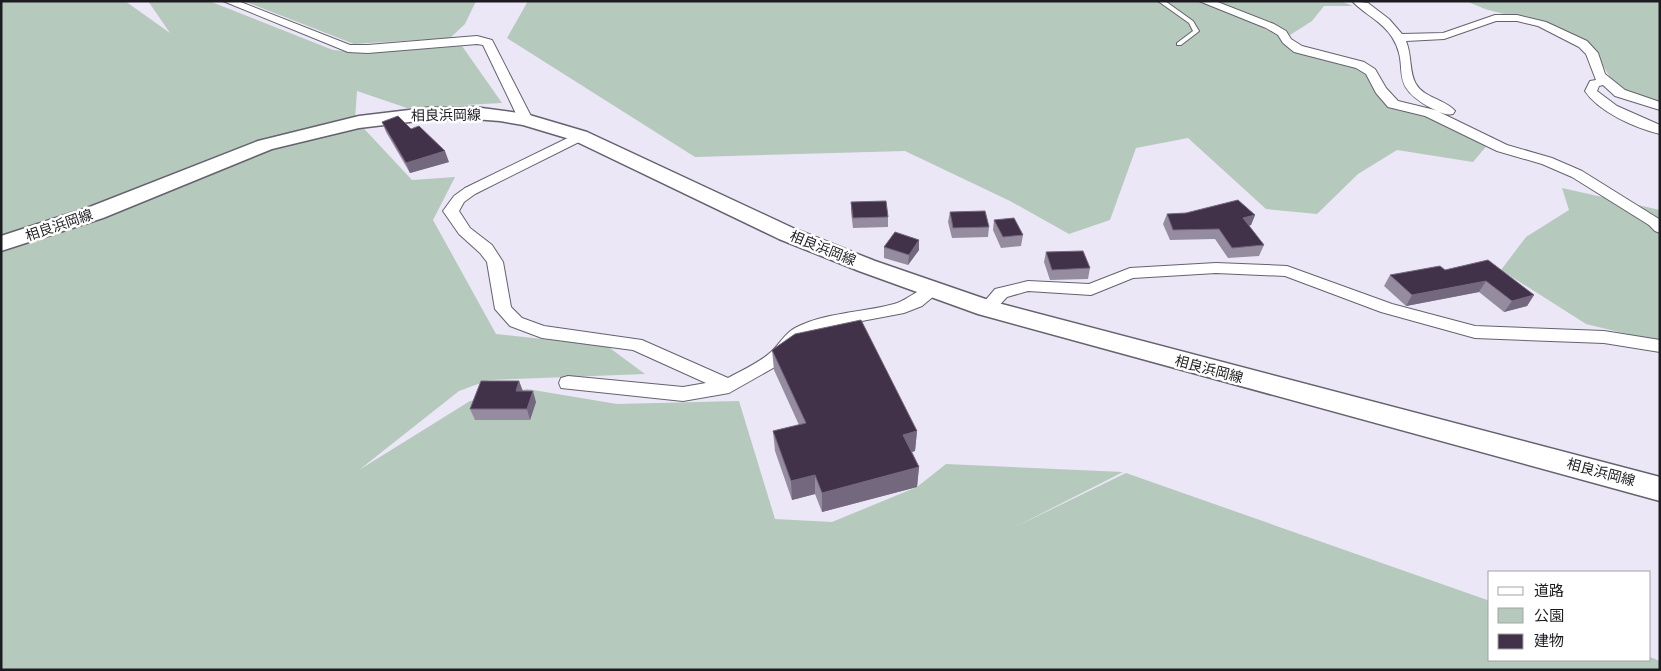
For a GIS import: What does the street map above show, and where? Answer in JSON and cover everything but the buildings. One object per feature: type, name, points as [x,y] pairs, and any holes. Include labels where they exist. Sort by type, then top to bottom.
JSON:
[{"type":"main road","name":"相良浜岡線","points":[[1,244],[95,213],[244,153],[279,141],[369,120],[426,114],[474,113],[500,115],[526,120],[580,136],[787,234],[933,290],[987,308],[1660,488]]},
{"type":"street","points":[[228,1],[348,48],[368,49],[477,40],[488,42],[526,120]]},
{"type":"street","points":[[1204,1],[1270,26],[1282,33],[1287,41],[1298,50],[1360,65],[1372,72],[1380,90],[1393,104],[1430,114],[1502,148],[1547,161],[1577,174],[1660,228]]},
{"type":"street","points":[[1357,1],[1369,7],[1400,38],[1405,53],[1405,74],[1411,87],[1422,97],[1494,137],[1502,148]]},
{"type":"street","points":[[1400,38],[1444,36],[1494,18],[1517,18],[1542,24],[1583,44],[1592,53],[1599,76],[1620,93],[1660,106]]},
{"type":"street","points":[[1604,80],[1594,84],[1591,91],[1594,97],[1609,107],[1660,130]]},
{"type":"street","points":[[580,136],[470,191],[459,199],[451,211],[464,231],[486,249],[495,262],[503,309],[516,322],[542,332],[636,344],[729,386]]},
{"type":"street","points":[[987,308],[1001,293],[1028,286],[1092,290],[1130,273],[1216,268],[1287,271],[1388,308],[1475,332],[1604,337],[1660,346]]},
{"type":"street","points":[[568,383],[683,394],[729,386],[776,358],[799,333],[827,322],[898,308],[916,302],[933,290]]},
{"type":"lane","points":[[1161,1],[1191,22],[1196,31],[1179,44]]},
{"type":"green space","points":[[1,1],[125,1],[170,33],[148,1],[209,1],[333,50],[367,53],[462,46],[502,103],[407,108],[357,91],[355,119],[412,180],[455,177],[433,220],[496,334],[607,346],[645,374],[489,380],[459,391],[359,470],[470,401],[527,389],[617,404],[739,401],[775,519],[832,522],[917,487],[946,464],[1123,472],[1009,530],[1126,473],[1488,600],[1488,661],[1651,661],[1651,657],[1660,661],[1660,670],[1,670]]},
{"type":"green space","points":[[244,1],[476,1],[465,24],[450,38],[354,44]]},
{"type":"green space","points":[[528,1],[1340,1],[1353,6],[1324,6],[1312,21],[1290,35],[1240,15],[1287,41],[1371,72],[1393,104],[1494,137],[1473,162],[1397,150],[1358,174],[1317,214],[1266,209],[1188,138],[1136,148],[1110,220],[1069,234],[1010,201],[905,151],[695,157],[507,38]]},
{"type":"green space","points":[[1466,1],[1660,1],[1660,101],[1620,93],[1590,45],[1542,24],[1485,9]]},
{"type":"green space","points":[[1562,188],[1660,210],[1660,342],[1586,324],[1501,270],[1526,237],[1569,210]]}]
